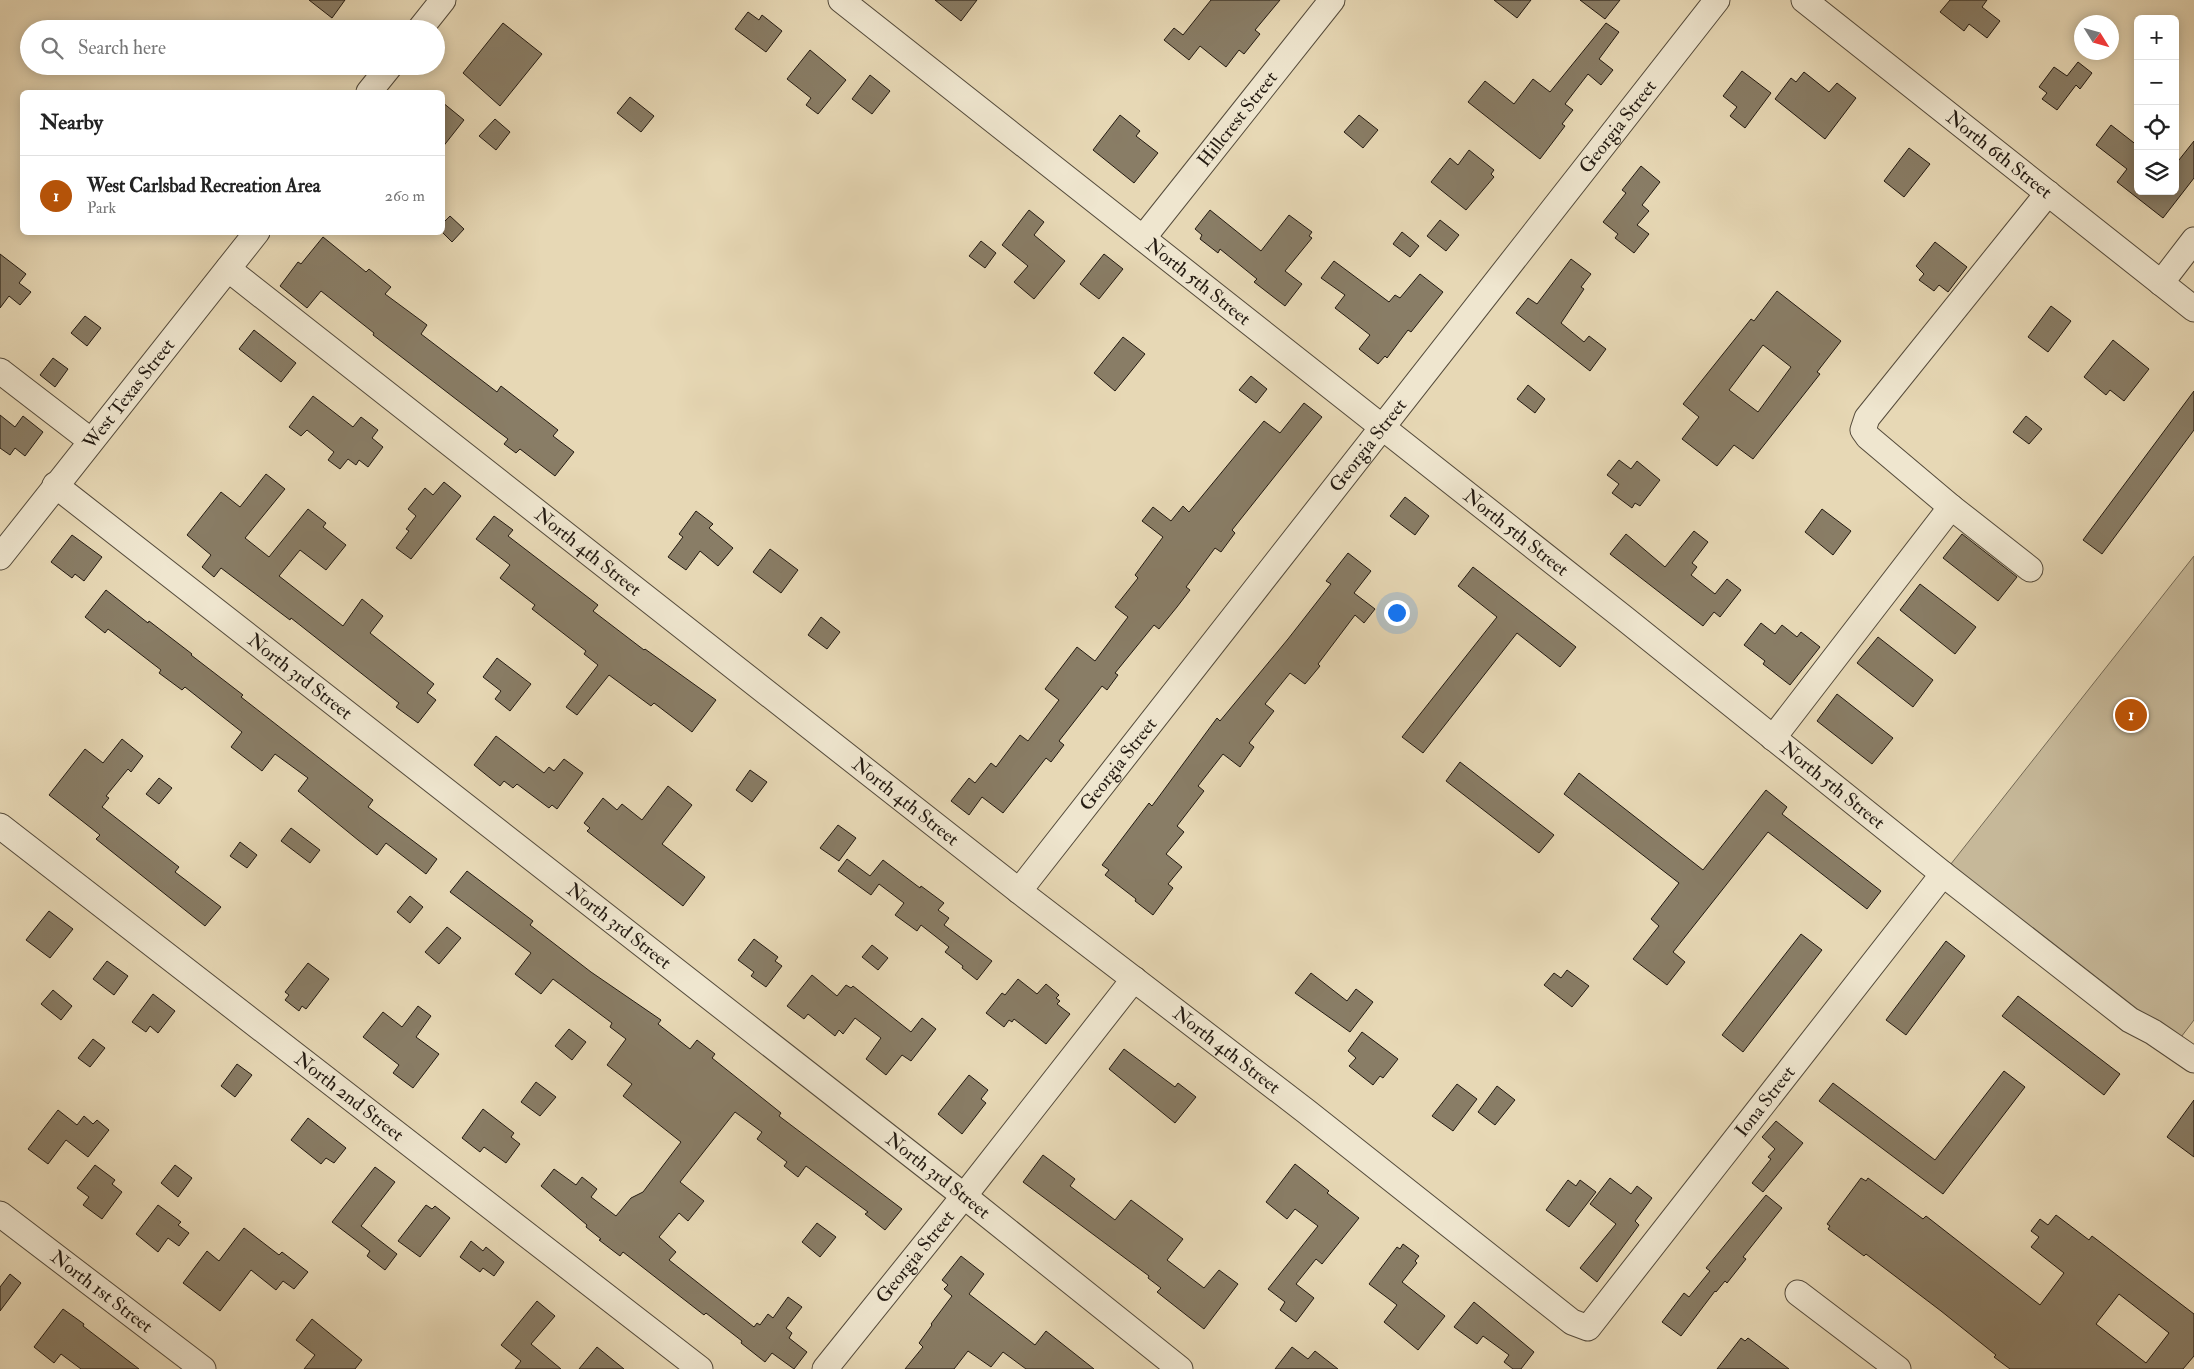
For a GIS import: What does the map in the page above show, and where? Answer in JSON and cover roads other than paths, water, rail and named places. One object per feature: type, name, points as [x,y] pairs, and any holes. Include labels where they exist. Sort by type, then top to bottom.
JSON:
[{"type":"street","points":[[427,20],[443,0]]},
{"type":"street","name":"North 5th Street","points":[[841,0],[1943,874],[2130,1020],[2153,1032],[2194,1060]]},
{"type":"street","name":"Hillcrest Street","points":[[1143,238],[1332,0]]},
{"type":"street","name":"Georgia Street","points":[[1019,892],[1716,0]]},
{"type":"street","name":"North 6th Street","points":[[1804,0],[2194,308]]},
{"type":"street","points":[[371,90],[383,75]]},
{"type":"street","points":[[2030,569],[1951,507],[1868,437],[1863,430],[1864,424],[2048,193]]},
{"type":"street","name":"West Texas Street","points":[[0,557],[255,235]]},
{"type":"street","points":[[2161,283],[2194,240]]},
{"type":"street","name":"North 4th Street","points":[[228,269],[1019,892],[1315,1118],[1572,1322],[1588,1328]]},
{"type":"street","points":[[0,371],[91,441]]},
{"type":"street","name":"North 3rd Street","points":[[55,486],[964,1196],[1180,1369]]},
{"type":"street","points":[[1773,738],[1951,507]]},
{"type":"street","name":"North 2nd Street","points":[[0,826],[700,1369]]},
{"type":"street","name":"Iona Street","points":[[1588,1328],[1943,874]]},
{"type":"street","name":"Georgia Street","points":[[825,1369],[964,1196],[1134,979]]},
{"type":"street","name":"North 1st Street","points":[[0,1214],[203,1369]]},
{"type":"street","points":[[1798,1293],[1898,1369]]},
{"type":"place","name":"West Carlsbad Recreation Area","points":[[2131,715]]}]
